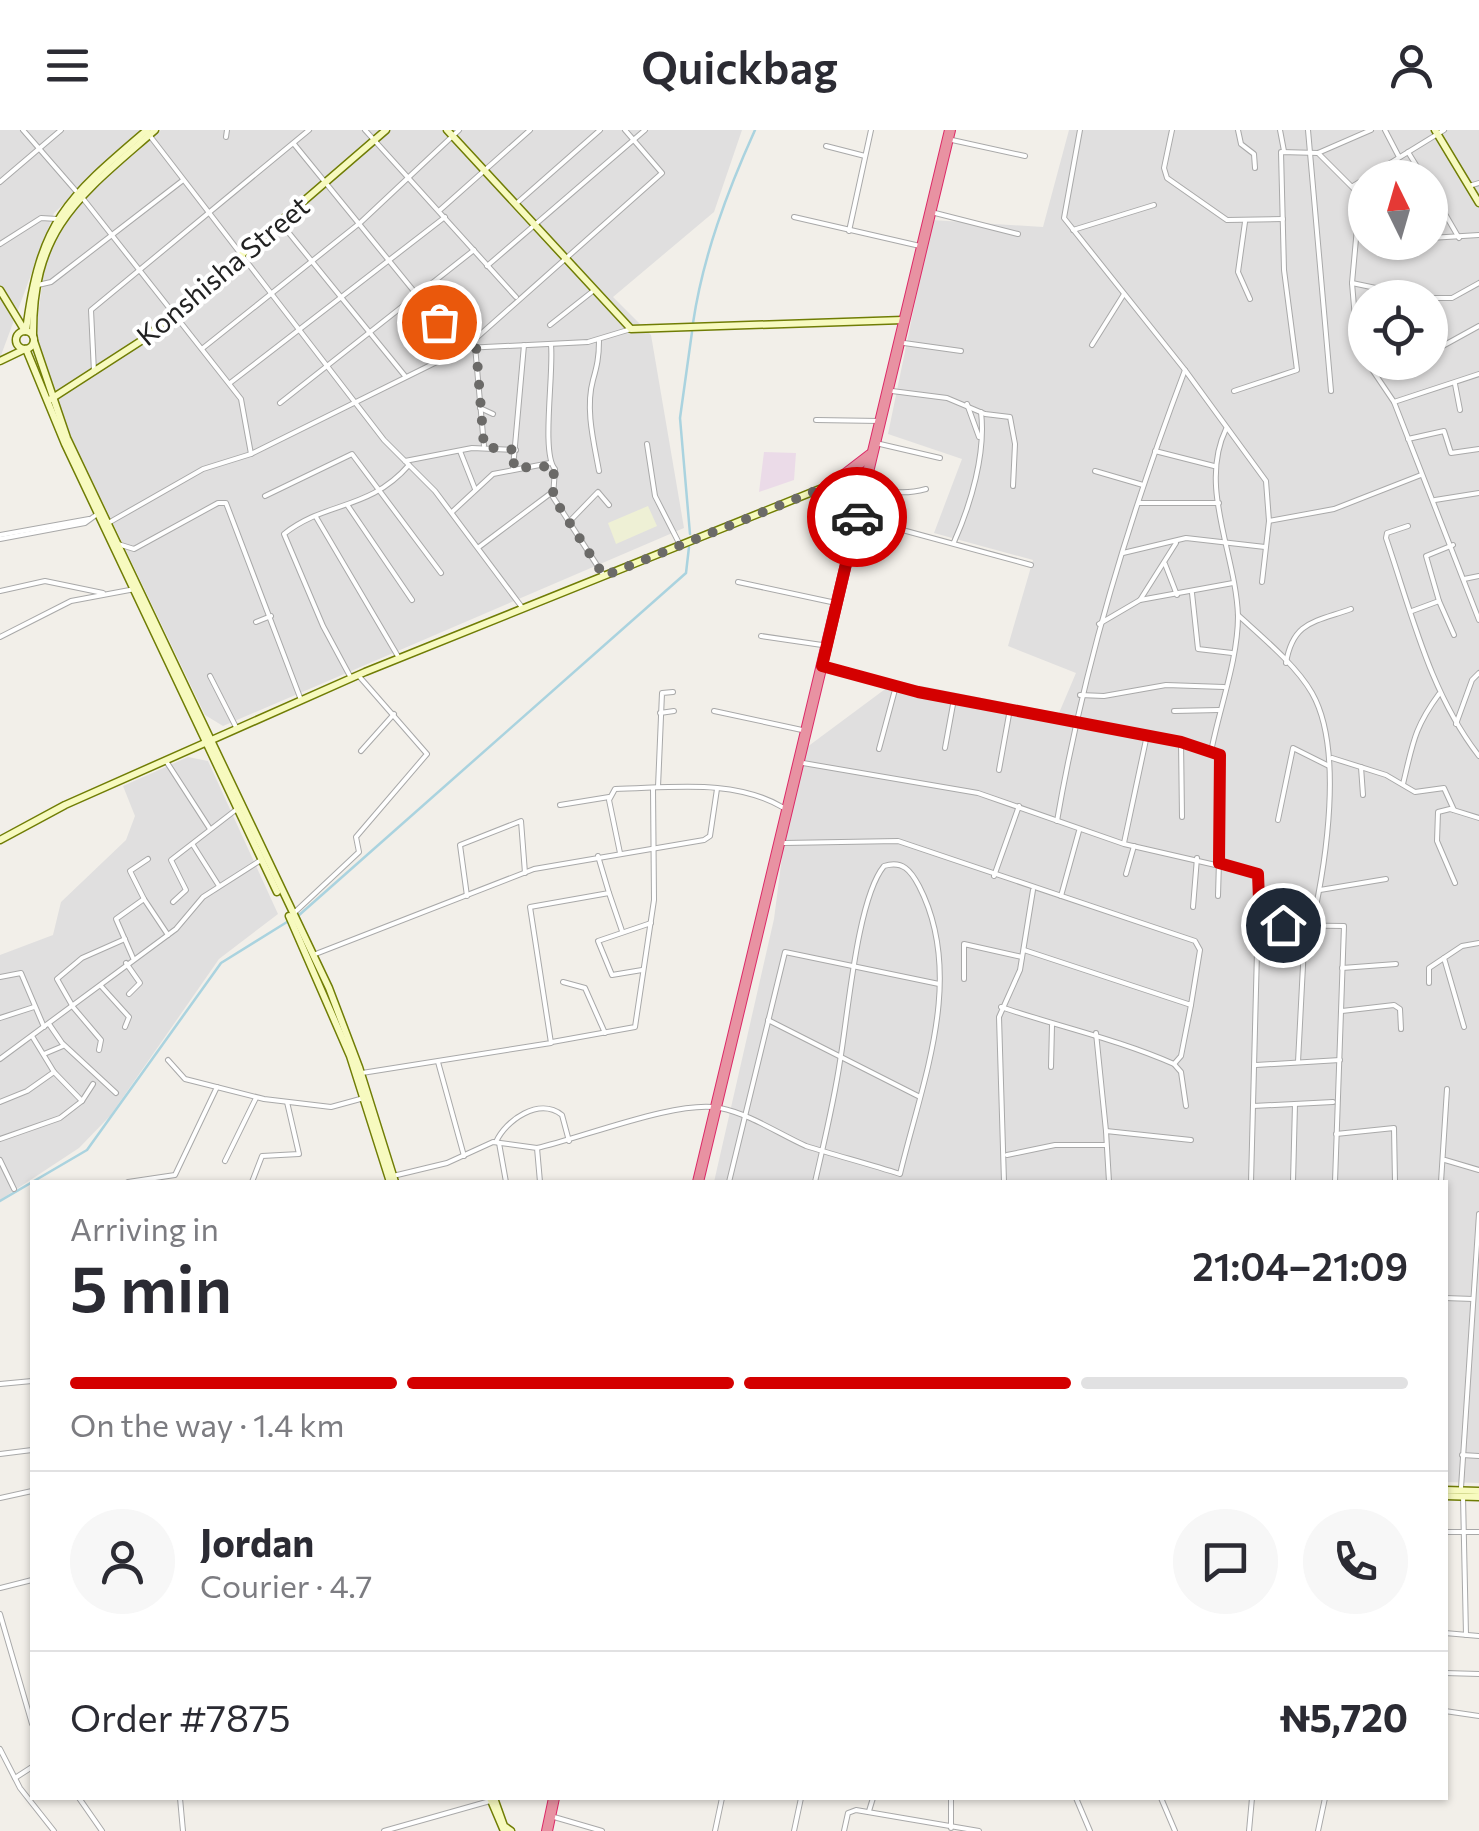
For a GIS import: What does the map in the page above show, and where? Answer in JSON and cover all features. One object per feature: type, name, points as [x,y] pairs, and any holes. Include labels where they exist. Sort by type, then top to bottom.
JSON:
[{"type":"highway","points":[[698,1180],[949,134]]},
{"type":"highway","points":[[864,489],[860,481],[846,476],[874,446]]},
{"type":"highway","points":[[544,1831],[553,1800]]},
{"type":"main road","name":"Konshisha Street","points":[[51,399],[95,374],[174,313],[386,130]]},
{"type":"main road","points":[[149,131],[78,193],[56,219],[40,254],[22,347],[208,742],[314,956],[361,1073],[393,1180]]},
{"type":"main road","points":[[1439,131],[1479,203]]},
{"type":"main road","points":[[453,132],[631,329],[904,320]]},
{"type":"main road","points":[[1,361],[22,347],[52,239],[78,193]]},
{"type":"main road","points":[[0,290],[27,334],[51,399],[136,589]]},
{"type":"main road","points":[[10,307],[19,309],[30,304]]},
{"type":"main road","points":[[0,840],[65,805],[398,658],[869,467]]},
{"type":"main road","points":[[202,729],[230,732]]},
{"type":"main road","points":[[189,751],[202,729]]},
{"type":"main road","points":[[215,756],[230,732]]},
{"type":"main road","points":[[189,751],[215,756]]},
{"type":"main road","points":[[215,756],[322,984],[393,1180]]},
{"type":"main road","points":[[1448,1493],[1479,1494]]},
{"type":"main road","points":[[491,1800],[504,1831]]},
{"type":"main road","points":[[491,1800],[504,1826],[512,1831]]},
{"type":"street","points":[[23,130],[112,233],[230,383],[243,403],[251,454]]},
{"type":"street","points":[[0,182],[60,130]]},
{"type":"street","points":[[95,374],[90,314],[309,130]]},
{"type":"street","points":[[365,130],[516,298]]},
{"type":"street","points":[[440,210],[530,130]]},
{"type":"street","points":[[516,204],[600,130]]},
{"type":"street","points":[[463,348],[662,173],[625,130]]},
{"type":"street","points":[[487,266],[645,130]]},
{"type":"street","points":[[849,230],[871,130]]},
{"type":"street","points":[[1080,130],[1064,213],[1073,230],[1185,370],[1266,481],[1269,521],[1262,582]]},
{"type":"street","points":[[1172,130],[1164,175],[1221,217],[1245,221],[1284,218]]},
{"type":"street","points":[[1238,130],[1241,144],[1254,154],[1255,168]]},
{"type":"street","points":[[1234,391],[1297,370],[1288,319],[1281,154],[1284,151],[1280,130]]},
{"type":"street","points":[[1308,130],[1331,391]]},
{"type":"street","points":[[1284,151],[1318,154],[1370,130]]},
{"type":"street","points":[[1385,130],[1398,156]]},
{"type":"street","points":[[149,131],[182,181],[299,332],[452,512],[524,610]]},
{"type":"street","points":[[1392,160],[1439,131]]},
{"type":"street","points":[[203,348],[360,222],[453,132]]},
{"type":"street","points":[[949,134],[1025,156]]},
{"type":"street","points":[[294,144],[463,348]]},
{"type":"street","points":[[826,146],[865,156]]},
{"type":"street","points":[[1408,152],[1413,160]]},
{"type":"street","points":[[1318,154],[1348,180]]},
{"type":"street","points":[[38,285],[51,282],[182,181]]},
{"type":"street","points":[[1469,186],[1479,183]]},
{"type":"street","points":[[1073,230],[1154,205]]},
{"type":"street","points":[[930,212],[1018,234]]},
{"type":"street","points":[[230,383],[445,217]]},
{"type":"street","points":[[794,217],[922,246]]},
{"type":"street","points":[[0,244],[41,218],[56,219]]},
{"type":"street","points":[[1448,219],[1459,238]]},
{"type":"street","points":[[1245,221],[1238,272],[1250,299]]},
{"type":"street","points":[[280,222],[405,376]]},
{"type":"street","points":[[1448,238],[1479,235]]},
{"type":"street","points":[[280,402],[474,250]]},
{"type":"street","points":[[1448,298],[1479,283]]},
{"type":"street","points":[[550,325],[593,291]]},
{"type":"street","points":[[1092,344],[1124,294]]},
{"type":"street","points":[[1448,343],[1479,326]]},
{"type":"street","points":[[109,523],[206,468],[251,454],[463,348],[599,341],[631,329]]},
{"type":"street","points":[[599,341],[600,368],[593,381],[590,417],[599,471]]},
{"type":"street","points":[[899,342],[960,351]]},
{"type":"street","points":[[551,344],[553,492],[604,576]]},
{"type":"street","points":[[513,468],[524,345]]},
{"type":"street","points":[[476,346],[484,447]]},
{"type":"street","points":[[1056,824],[1074,721],[1099,624],[1185,370]]},
{"type":"street","points":[[1394,402],[1479,374]]},
{"type":"street","points":[[1379,380],[1394,402],[1479,617]]},
{"type":"street","points":[[1455,384],[1460,410]]},
{"type":"street","points":[[888,390],[967,404],[1012,420],[1013,486]]},
{"type":"street","points":[[967,404],[980,438]]},
{"type":"street","points":[[480,408],[493,414]]},
{"type":"street","points":[[954,542],[970,502],[981,412]]},
{"type":"street","points":[[816,420],[880,422]]},
{"type":"street","points":[[1211,752],[1238,616],[1214,466],[1226,429]]},
{"type":"street","points":[[1408,440],[1444,431],[1451,453],[1479,449]]},
{"type":"street","points":[[648,444],[655,496],[680,545]]},
{"type":"street","points":[[874,446],[940,458]]},
{"type":"street","points":[[293,914],[359,851],[358,836],[427,754],[394,714],[354,677],[284,538],[286,532],[382,492],[407,463],[484,447],[516,450]]},
{"type":"street","points":[[460,450],[476,488]]},
{"type":"street","points":[[1155,450],[1214,466]]},
{"type":"street","points":[[265,496],[350,454],[442,572]]},
{"type":"street","points":[[452,512],[494,474],[550,464]]},
{"type":"street","points":[[1095,471],[1143,485]]},
{"type":"street","points":[[1269,521],[1334,509],[1422,476]]},
{"type":"street","points":[[864,489],[910,494],[926,489]]},
{"type":"street","points":[[478,547],[553,492]]},
{"type":"street","points":[[570,521],[598,492],[610,505]]},
{"type":"street","points":[[1435,500],[1478,493],[1479,506]]},
{"type":"street","points":[[118,544],[134,549],[224,502],[301,700]]},
{"type":"street","points":[[1139,503],[1219,503]]},
{"type":"street","points":[[348,506],[412,600]]},
{"type":"street","points":[[0,537],[89,519],[101,513]]},
{"type":"street","points":[[316,517],[398,658]]},
{"type":"street","points":[[857,517],[1030,565]]},
{"type":"street","points":[[1408,526],[1386,535],[1438,697],[1479,756]]},
{"type":"street","points":[[1123,553],[1176,542],[1228,542],[1265,548]]},
{"type":"street","points":[[1140,600],[1176,542]]},
{"type":"street","points":[[1453,545],[1426,556],[1454,634]]},
{"type":"street","points":[[1165,564],[1177,595]]},
{"type":"street","points":[[1464,579],[1479,576]]},
{"type":"street","points":[[0,591],[45,581],[104,594]]},
{"type":"street","points":[[738,582],[837,603]]},
{"type":"street","points":[[1099,624],[1140,600],[1235,582]]},
{"type":"street","points":[[0,636],[71,600],[136,589]]},
{"type":"street","points":[[1192,592],[1198,649],[1232,653]]},
{"type":"street","points":[[1412,612],[1440,601]]},
{"type":"street","points":[[1286,663],[1290,641],[1300,630],[1350,609]]},
{"type":"street","points":[[256,622],[270,616]]},
{"type":"street","points":[[1238,616],[1312,692],[1326,724],[1332,758],[1320,890],[1312,925]]},
{"type":"street","points":[[761,636],[827,646]]},
{"type":"street","points":[[822,666],[896,686],[1181,742],[1211,752],[1223,759],[1218,896]]},
{"type":"street","points":[[1456,724],[1472,680],[1479,673]]},
{"type":"street","points":[[210,676],[230,732]]},
{"type":"street","points":[[1080,695],[1104,696],[1166,685],[1224,687]]},
{"type":"street","points":[[879,749],[896,686]]},
{"type":"street","points":[[361,1073],[634,1028],[651,923],[662,693],[673,692]]},
{"type":"street","points":[[1403,785],[1414,751],[1414,729],[1438,697]]},
{"type":"street","points":[[945,748],[954,698]]},
{"type":"street","points":[[999,770],[1010,709]]},
{"type":"street","points":[[1174,711],[1220,710]]},
{"type":"street","points":[[714,711],[806,730]]},
{"type":"street","points":[[660,712],[674,712]]},
{"type":"street","points":[[361,751],[394,714]]},
{"type":"street","points":[[1124,844],[1147,735]]},
{"type":"street","points":[[1181,742],[1182,816]]},
{"type":"street","points":[[1278,820],[1294,748],[1330,766]]},
{"type":"street","points":[[1332,758],[1416,792],[1444,788],[1454,810]]},
{"type":"street","points":[[166,762],[188,802],[210,830]]},
{"type":"street","points":[[798,762],[937,783],[1019,806],[1056,824],[1124,844],[1219,863],[1260,876],[1251,1180]]},
{"type":"street","points":[[1360,767],[1363,794]]},
{"type":"street","points":[[560,806],[609,797],[615,789],[655,787],[717,789],[763,797],[787,810]]},
{"type":"street","points":[[314,956],[526,872],[709,838],[717,789]]},
{"type":"street","points":[[609,797],[620,852]]},
{"type":"street","points":[[994,876],[1019,806]]},
{"type":"street","points":[[173,902],[186,892],[171,860],[238,809]]},
{"type":"street","points":[[1455,883],[1437,840],[1438,812],[1454,810],[1479,818]]},
{"type":"street","points":[[467,897],[460,845],[490,830],[521,822],[526,872]]},
{"type":"street","points":[[1060,896],[1079,830]]},
{"type":"street","points":[[779,844],[898,841],[1033,890],[1195,941],[1200,950],[1191,1005],[1181,1056],[1174,1064]]},
{"type":"street","points":[[193,845],[219,886]]},
{"type":"street","points":[[1126,874],[1134,846]]},
{"type":"street","points":[[601,856],[622,932]]},
{"type":"street","points":[[148,858],[130,871],[168,935]]},
{"type":"street","points":[[1193,906],[1197,858]]},
{"type":"street","points":[[0,1060],[168,935],[219,886],[262,859]]},
{"type":"street","points":[[815,1180],[874,884],[884,866],[896,863],[909,869],[937,927],[941,984],[920,1097],[898,1180]]},
{"type":"street","points":[[1320,890],[1386,879]]},
{"type":"street","points":[[1004,1180],[1001,1007],[1022,958],[1033,890]]},
{"type":"street","points":[[552,1042],[530,906],[609,893]]},
{"type":"street","points":[[133,958],[116,919],[144,899]]},
{"type":"street","points":[[643,970],[614,976],[598,940],[651,923]]},
{"type":"street","points":[[1260,925],[1343,925],[1335,1180]]},
{"type":"street","points":[[1298,1062],[1305,926]]},
{"type":"street","points":[[99,1050],[101,1040],[72,1008],[58,977],[82,958],[124,939]]},
{"type":"street","points":[[1429,983],[1429,968],[1462,946],[1479,943]]},
{"type":"street","points":[[964,979],[964,944],[1022,958]]},
{"type":"street","points":[[1024,950],[1191,1005]]},
{"type":"street","points":[[728,1180],[786,952],[941,984]]},
{"type":"street","points":[[1444,958],[1464,1027]]},
{"type":"street","points":[[126,963],[140,983],[129,994]]},
{"type":"street","points":[[1342,968],[1396,964]]},
{"type":"street","points":[[0,977],[21,973],[47,1026],[116,1093]]},
{"type":"street","points":[[563,982],[585,988],[604,1034]]},
{"type":"street","points":[[100,986],[129,1017],[124,1027]]},
{"type":"street","points":[[1341,1008],[1394,1005],[1400,1009],[1402,1029]]},
{"type":"street","points":[[0,1018],[35,1007]]},
{"type":"street","points":[[1001,1007],[1099,1036],[1174,1064],[1181,1072],[1186,1106]]},
{"type":"street","points":[[768,1020],[920,1097]]},
{"type":"street","points":[[1051,1067],[1052,1025]]},
{"type":"street","points":[[32,1036],[54,1072],[82,1101]]},
{"type":"street","points":[[1099,1036],[1109,1180]]},
{"type":"street","points":[[44,1054],[64,1045]]},
{"type":"street","points":[[168,1060],[185,1080],[257,1098],[336,1107],[364,1098]]},
{"type":"street","points":[[1256,1065],[1340,1060]]},
{"type":"street","points":[[438,1062],[464,1156]]},
{"type":"street","points":[[0,1102],[27,1091],[54,1072]]},
{"type":"street","points":[[0,1139],[60,1118],[82,1101],[94,1084]]},
{"type":"street","points":[[141,1180],[175,1175],[217,1086]]},
{"type":"street","points":[[1441,1180],[1448,1089]]},
{"type":"street","points":[[225,1161],[257,1098]]},
{"type":"street","points":[[253,1180],[262,1156],[299,1154],[287,1102]]},
{"type":"street","points":[[1253,1106],[1336,1102]]},
{"type":"street","points":[[1294,1180],[1295,1104]]},
{"type":"street","points":[[497,1142],[536,1148],[646,1115],[716,1106],[822,1151],[900,1174]]},
{"type":"street","points":[[393,1180],[497,1142],[514,1118],[548,1109],[562,1115],[569,1141]]},
{"type":"street","points":[[690,1110],[713,1120]]},
{"type":"street","points":[[1336,1134],[1394,1128],[1395,1180]]},
{"type":"street","points":[[1005,1157],[1011,1152],[1106,1138],[1191,1140]]},
{"type":"street","points":[[504,1146],[506,1180]]},
{"type":"street","points":[[536,1148],[540,1180]]},
{"type":"street","points":[[1004,1148],[1011,1152]]},
{"type":"street","points":[[0,1160],[14,1189]]},
{"type":"street","points":[[1444,1160],[1479,1170]]},
{"type":"street","points":[[1466,1635],[1462,1455],[1476,1342],[1473,1299],[1479,1214]]},
{"type":"street","points":[[1448,1298],[1473,1299]]},
{"type":"street","points":[[0,1384],[30,1381]]},
{"type":"street","points":[[1469,1381],[1479,1381]]},
{"type":"street","points":[[0,1454],[30,1450]]},
{"type":"street","points":[[1462,1455],[1479,1456]]},
{"type":"street","points":[[0,1498],[30,1491]]},
{"type":"street","points":[[1448,1532],[1479,1532]]},
{"type":"street","points":[[0,1588],[30,1580]]},
{"type":"street","points":[[0,1614],[30,1717]]},
{"type":"street","points":[[1448,1633],[1479,1636]]},
{"type":"street","points":[[1448,1673],[1479,1674]]},
{"type":"street","points":[[1448,1711],[1479,1716]]},
{"type":"street","points":[[0,1749],[30,1798]]},
{"type":"street","points":[[15,1778],[30,1768]]},
{"type":"street","points":[[31,1800],[54,1831]]},
{"type":"street","points":[[83,1800],[102,1831]]},
{"type":"street","points":[[180,1800],[183,1831]]},
{"type":"street","points":[[384,1831],[488,1800]]},
{"type":"street","points":[[715,1831],[722,1800]]},
{"type":"street","points":[[794,1831],[801,1800]]},
{"type":"street","points":[[869,1811],[872,1800]]},
{"type":"street","points":[[951,1800],[951,1828]]},
{"type":"street","points":[[1077,1800],[1090,1831]]},
{"type":"street","points":[[1162,1800],[1174,1831]]},
{"type":"street","points":[[1249,1831],[1252,1800]]},
{"type":"street","points":[[1318,1831],[1324,1800]]},
{"type":"street","points":[[844,1831],[849,1812],[869,1811],[979,1831]]},
{"type":"street","points":[[549,1816],[602,1831]]},
{"type":"shaded area","points":[[0,130],[143,130],[54,213],[0,358]]},
{"type":"shaded area","points":[[161,130],[742,130],[714,212],[613,297],[651,335],[684,528],[223,726],[205,715],[59,411],[35,338],[45,263],[69,211]]},
{"type":"shaded area","points":[[1069,130],[1479,130],[1479,1483],[1448,1482],[1448,1180],[714,1180],[774,919],[795,756],[896,681],[1059,713],[1076,673],[1008,646],[1033,560],[934,533],[962,459],[888,434],[932,220],[1043,227]]},
{"type":"shaded area","points":[[764,452],[796,453],[794,480],[759,492]]},
{"type":"shaded area","points":[[188,757],[208,761],[278,914],[219,959],[110,1116],[79,1148],[0,1200],[0,955],[53,935],[61,902],[126,840],[135,816],[123,786]]},
{"type":"green space","points":[[648,506],[657,526],[616,544],[608,523]]},
{"type":"waterway","points":[[693,323],[717,225],[755,130]]},
{"type":"waterway","points":[[690,534],[680,418],[692,332]]},
{"type":"waterway","points":[[298,916],[686,573],[689,547]]},
{"type":"waterway","points":[[36,1180],[87,1150],[221,963],[287,922]]},
{"type":"waterway","points":[[0,1201],[30,1183]]},
{"type":"way so far","points":[[439,322],[461,350],[476,346],[484,447],[516,450],[513,468],[554,466],[552,495],[604,576],[848,478],[858,479],[862,486],[857,517]]},
{"type":"route","points":[[857,517],[822,666],[918,692],[1181,742],[1220,755],[1223,759],[1219,863],[1258,874],[1260,925],[1283,925]]}]
